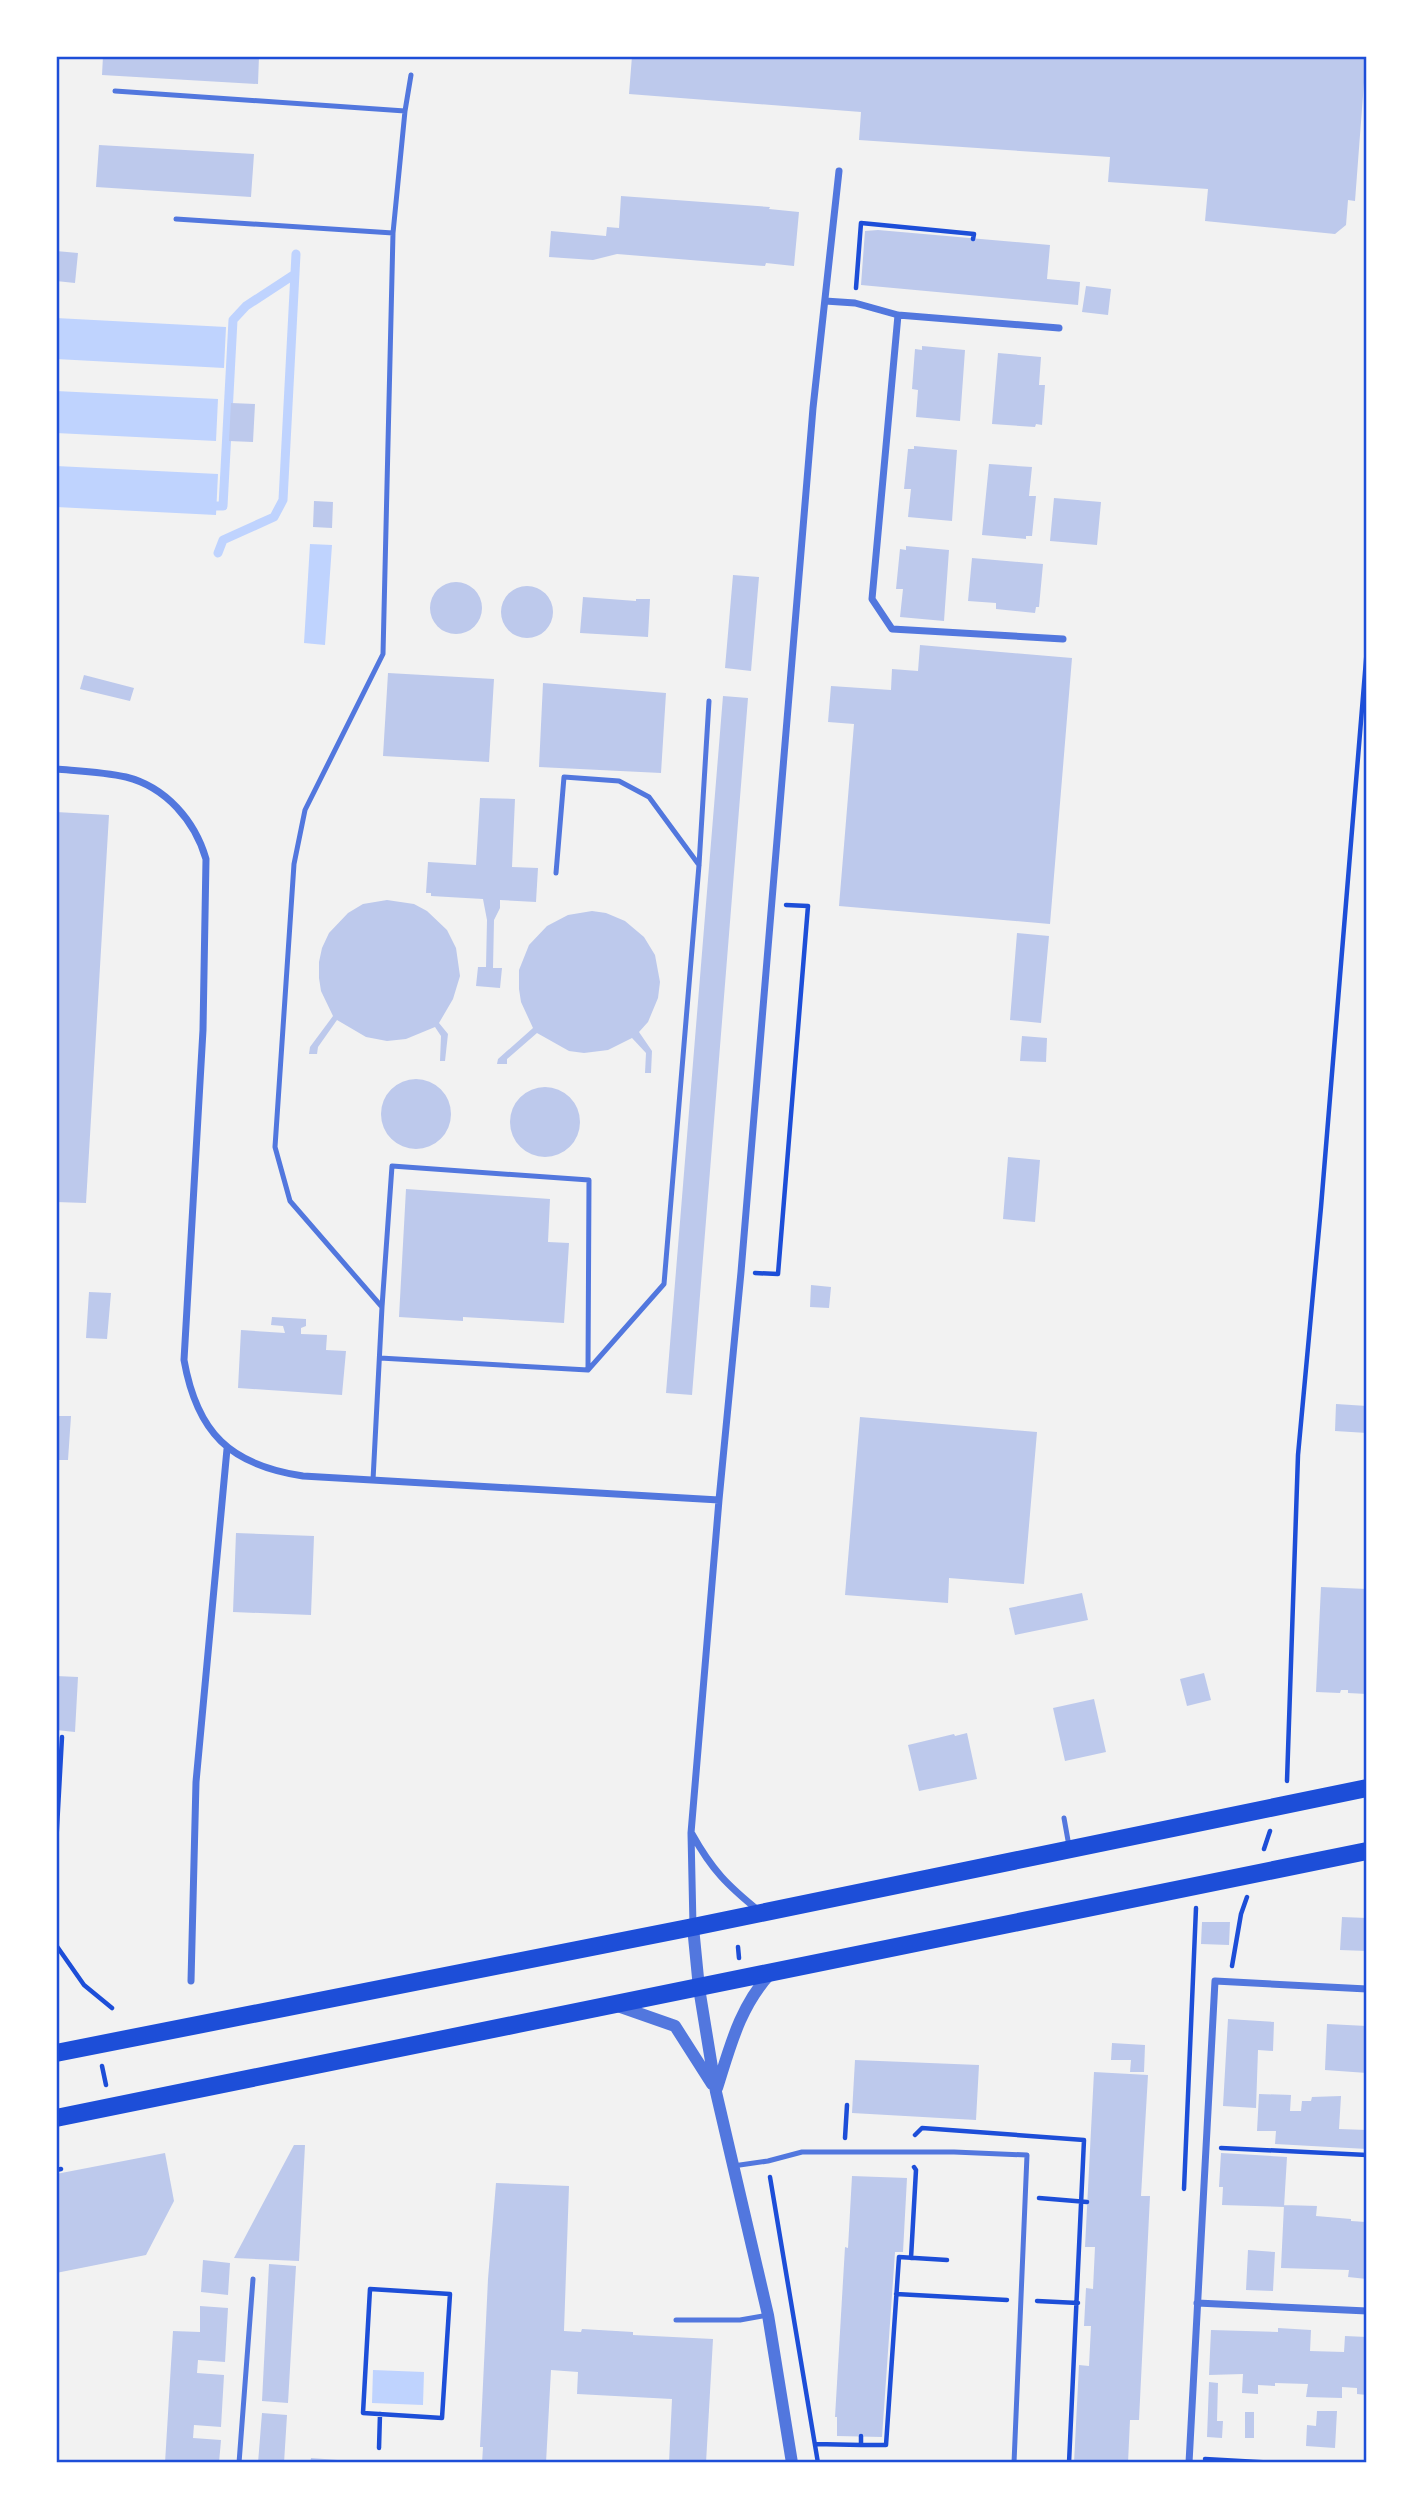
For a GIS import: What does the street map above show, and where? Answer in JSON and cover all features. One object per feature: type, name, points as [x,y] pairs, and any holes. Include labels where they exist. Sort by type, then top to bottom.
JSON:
[{"type":"main road","points":[[56,2053],[694,1927],[1367,1788]]},
{"type":"main road","points":[[56,2118],[1367,1851]]},
{"type":"street","points":[[792,2463],[768,2315],[716,2092],[699,1988],[691,1833],[813,408],[839,171]]},
{"type":"street","points":[[825,302],[855,303],[898,315],[1059,328]]},
{"type":"street","points":[[898,315],[872,599],[891,629],[1063,639]]},
{"type":"street","points":[[56,769],[126,777],[156,790],[189,822],[206,859],[202,1030],[184,1360],[188,1384],[198,1407],[209,1429],[227,1449],[261,1467],[282,1473],[719,1500]]},
{"type":"street","points":[[191,1981],[196,1782],[227,1449]]},
{"type":"street","points":[[691,1833],[707,1861],[726,1885],[761,1912]]},
{"type":"street","points":[[716,2092],[743,2011],[769,1974]]},
{"type":"street","points":[[1189,2461],[1215,1981],[1367,1989]]},
{"type":"street","points":[[615,2005],[675,2026],[716,2092]]},
{"type":"street","points":[[1197,2303],[1367,2311]]},
{"type":"lane","points":[[382,1307],[290,1201],[275,1147],[294,864],[304,810],[383,654],[393,233],[411,75]]},
{"type":"lane","points":[[115,91],[405,111]]},
{"type":"lane","points":[[176,219],[393,233]]},
{"type":"lane","points":[[588,1370],[664,1284],[699,865],[709,701]]},
{"type":"lane","points":[[556,873],[564,777],[619,780],[649,797],[699,865]]},
{"type":"lane","points":[[373,1480],[393,1166],[589,1180],[588,1370]]},
{"type":"lane","points":[[380,1358],[588,1370]]},
{"type":"lane","points":[[1064,1818],[1069,1849]]},
{"type":"lane","points":[[733,2166],[802,2152],[1027,2155],[1014,2463]]},
{"type":"lane","points":[[239,2463],[253,2279]]},
{"type":"lane","points":[[676,2320],[740,2320],[768,2315]]},
{"type":"path","points":[[855,303],[862,223],[974,234],[974,239]]},
{"type":"path","points":[[1288,1777],[1298,1455],[1324,1180],[1367,648]]},
{"type":"path","points":[[754,1272],[778,1274],[808,906],[771,904]]},
{"type":"path","points":[[56,1846],[62,1737]]},
{"type":"path","points":[[1262,1853],[1272,1823]]},
{"type":"path","points":[[1215,1981],[1233,1966],[1241,1914],[1250,1889]]},
{"type":"path","points":[[1183,2199],[1196,1908]]},
{"type":"path","points":[[56,1945],[84,1985],[112,2008]]},
{"type":"path","points":[[101,2062],[107,2091]]},
{"type":"path","points":[[845,2152],[846,2105]]},
{"type":"path","points":[[911,2258],[916,2170],[900,2153],[922,2128],[1084,2140],[1085,2201],[1069,2463]]},
{"type":"path","points":[[1206,2147],[1367,2155]]},
{"type":"path","points":[[768,2161],[818,2463]]},
{"type":"path","points":[[1026,2198],[1085,2201]]},
{"type":"path","points":[[815,2444],[886,2445],[899,2257],[947,2260]]},
{"type":"path","points":[[370,2289],[450,2294],[442,2418],[380,2414],[363,2413],[370,2289]]},
{"type":"path","points":[[896,2294],[1078,2303]]},
{"type":"path","points":[[379,2448],[380,2414]]},
{"type":"path","points":[[861,2436],[861,2445]]},
{"type":"path","points":[[1189,2461],[1278,2463]]},
{"type":"water","points":[[56,318],[226,327],[224,368],[56,359]]},
{"type":"water","points":[[56,391],[218,399],[216,441],[56,433]]},
{"type":"water","points":[[56,466],[218,474],[216,515],[56,507]]},
{"type":"water","points":[[310,544],[332,545],[325,645],[304,643]]},
{"type":"water","points":[[373,2370],[424,2372],[423,2405],[372,2403]]},
{"type":"building","points":[[103,56],[259,56],[258,84],[102,75]]},
{"type":"building","points":[[632,56],[1366,56],[1355,201],[1348,200],[1346,225],[1335,234],[1205,221],[1208,189],[1108,182],[1110,157],[859,140],[861,112],[629,94]]},
{"type":"building","points":[[99,145],[254,154],[251,197],[96,187]]},
{"type":"building","points":[[621,196],[770,207],[769,209],[799,212],[794,266],[617,254],[593,260],[549,257],[551,231],[606,236],[607,227],[619,228]]},
{"type":"building","points":[[865,231],[1050,245],[1047,279],[1080,282],[1078,305],[861,285]]},
{"type":"building","points":[[56,251],[78,253],[75,283],[56,281]]},
{"type":"building","points":[[1086,286],[1111,289],[1108,315],[1082,312]]},
{"type":"building","points":[[922,346],[965,350],[960,421],[916,417],[918,390],[912,389],[915,349],[922,350]]},
{"type":"building","points":[[998,353],[1041,357],[1039,385],[1045,385],[1042,425],[1036,424],[1035,427],[992,424]]},
{"type":"building","points":[[231,403],[255,404],[253,442],[229,441]]},
{"type":"building","points":[[914,446],[957,450],[952,521],[908,517],[911,489],[904,489],[908,449],[914,449]]},
{"type":"building","points":[[989,464],[1032,467],[1029,496],[1036,496],[1032,536],[1026,536],[1026,539],[982,535]]},
{"type":"building","points":[[1054,498],[1101,502],[1097,545],[1050,541]]},
{"type":"building","points":[[314,501],[333,502],[332,528],[313,527]]},
{"type":"building","points":[[906,546],[949,550],[944,621],[900,617],[903,589],[896,589],[900,549],[906,550]]},
{"type":"building","points":[[972,558],[1043,564],[1039,607],[1036,607],[1035,613],[996,609],[996,603],[968,601]]},
{"type":"building","points":[[733,575],[759,577],[751,671],[725,668]]},
{"type":"building","points":[[456,582],[466,584],[474,590],[480,598],[480,618],[474,626],[466,632],[456,634],[446,632],[438,626],[432,618],[430,608],[432,598],[438,590],[446,584]]},
{"type":"building","points":[[527,586],[546,593],[553,612],[546,631],[527,638],[508,631],[501,612],[508,593]]},
{"type":"building","points":[[583,597],[636,601],[650,599],[648,637],[580,633]]},
{"type":"building","points":[[920,645],[1072,658],[1050,924],[839,906],[854,724],[828,722],[831,686],[891,690],[892,669],[918,671]]},
{"type":"building","points":[[388,673],[494,679],[489,762],[383,756]]},
{"type":"building","points":[[84,675],[134,688],[130,701],[80,689]]},
{"type":"building","points":[[543,683],[666,693],[661,773],[539,767]]},
{"type":"building","points":[[723,696],[748,698],[692,1395],[666,1393]]},
{"type":"building","points":[[480,798],[515,799],[512,867],[538,868],[536,902],[500,900],[500,908],[494,920],[493,968],[502,968],[500,988],[476,986],[478,967],[486,967],[487,920],[483,899],[431,896],[431,893],[426,893],[428,862],[476,865]]},
{"type":"building","points":[[56,812],[109,815],[86,1203],[56,1202]]},
{"type":"building","points":[[387,900],[414,904],[427,911],[447,930],[456,948],[460,976],[453,999],[439,1023],[448,1034],[445,1061],[440,1061],[441,1036],[435,1027],[406,1039],[387,1041],[366,1037],[337,1020],[318,1047],[317,1054],[309,1054],[310,1047],[333,1016],[321,991],[319,978],[322,948],[329,933],[348,913],[363,904]]},
{"type":"building","points":[[592,911],[606,913],[625,921],[644,937],[655,955],[660,982],[658,998],[648,1022],[639,1032],[652,1051],[651,1073],[645,1073],[646,1053],[632,1038],[608,1050],[584,1053],[569,1051],[537,1033],[507,1059],[507,1064],[497,1064],[498,1059],[533,1028],[521,1002],[519,989],[519,970],[529,945],[547,926],[568,915]]},
{"type":"building","points":[[1017,933],[1049,936],[1041,1023],[1010,1020]]},
{"type":"building","points":[[1022,1036],[1047,1038],[1046,1062],[1020,1061]]},
{"type":"building","points":[[416,1079],[441,1089],[451,1114],[441,1139],[416,1149],[391,1139],[381,1114],[391,1089]]},
{"type":"building","points":[[545,1087],[564,1093],[574,1103],[580,1122],[574,1141],[564,1151],[545,1157],[526,1151],[516,1141],[510,1122],[516,1103],[526,1093]]},
{"type":"building","points":[[1008,1157],[1040,1160],[1035,1222],[1003,1219]]},
{"type":"building","points":[[406,1189],[550,1199],[548,1242],[569,1243],[564,1323],[463,1317],[463,1321],[399,1317]]},
{"type":"building","points":[[811,1285],[831,1287],[829,1308],[810,1307]]},
{"type":"building","points":[[89,1292],[111,1293],[107,1339],[86,1338]]},
{"type":"building","points":[[272,1317],[306,1319],[306,1326],[301,1328],[301,1334],[327,1335],[326,1350],[346,1351],[342,1395],[238,1388],[241,1330],[285,1333],[283,1326],[271,1325]]},
{"type":"building","points":[[1336,1404],[1367,1406],[1367,1433],[1335,1431]]},
{"type":"building","points":[[56,1416],[71,1416],[68,1460],[56,1460]]},
{"type":"building","points":[[860,1417],[1037,1432],[1024,1584],[949,1578],[948,1603],[845,1595]]},
{"type":"building","points":[[236,1533],[314,1536],[311,1615],[233,1612]]},
{"type":"building","points":[[1321,1587],[1367,1589],[1367,1694],[1348,1693],[1348,1690],[1341,1690],[1340,1693],[1316,1692]]},
{"type":"building","points":[[1082,1593],[1088,1620],[1015,1635],[1009,1608]]},
{"type":"building","points":[[1204,1673],[1211,1700],[1187,1706],[1180,1679]]},
{"type":"building","points":[[56,1676],[78,1677],[75,1732],[56,1730]]},
{"type":"building","points":[[1094,1699],[1106,1752],[1065,1761],[1053,1708]]},
{"type":"building","points":[[967,1733],[977,1779],[919,1791],[908,1745]]},
{"type":"building","points":[[1342,1917],[1367,1918],[1367,1951],[1340,1950]]},
{"type":"building","points":[[1202,1922],[1230,1922],[1229,1945],[1201,1944]]},
{"type":"building","points":[[1228,2019],[1274,2022],[1273,2051],[1258,2050],[1256,2108],[1223,2106]]},
{"type":"building","points":[[1327,2024],[1367,2026],[1367,2073],[1325,2070]]},
{"type":"building","points":[[1112,2043],[1145,2045],[1144,2072],[1130,2072],[1131,2060],[1111,2060]]},
{"type":"building","points":[[855,2060],[979,2065],[976,2120],[852,2113]]},
{"type":"building","points":[[1094,2072],[1148,2075],[1141,2196],[1150,2196],[1139,2420],[1130,2420],[1128,2463],[1074,2463],[1079,2365],[1089,2366],[1091,2326],[1084,2326],[1086,2288],[1093,2289],[1095,2247],[1085,2247]]},
{"type":"building","points":[[1259,2094],[1291,2095],[1290,2111],[1301,2111],[1302,2101],[1311,2101],[1312,2097],[1341,2096],[1339,2129],[1367,2130],[1367,2149],[1275,2144],[1276,2131],[1257,2131]]},
{"type":"building","points":[[294,2145],[305,2145],[299,2261],[234,2258]]},
{"type":"building","points":[[165,2153],[174,2201],[146,2255],[56,2273],[56,2174]]},
{"type":"building","points":[[1221,2153],[1287,2157],[1284,2207],[1222,2205],[1223,2187],[1219,2187]]},
{"type":"building","points":[[852,2176],[907,2178],[903,2252],[895,2252],[882,2437],[837,2436],[835,2417]]},
{"type":"building","points":[[496,2183],[569,2186],[564,2331],[581,2332],[582,2329],[633,2332],[633,2335],[713,2339],[706,2463],[669,2463],[672,2399],[577,2394],[578,2372],[551,2370],[546,2463],[482,2463],[483,2447],[480,2447],[488,2279]]},
{"type":"building","points":[[1284,2205],[1317,2206],[1316,2216],[1366,2222],[1367,2279],[1348,2277],[1349,2270],[1281,2268]]},
{"type":"building","points":[[1248,2250],[1275,2252],[1273,2291],[1246,2290]]},
{"type":"building","points":[[203,2260],[230,2263],[228,2295],[201,2292]]},
{"type":"building","points":[[269,2264],[296,2266],[288,2403],[262,2401]]},
{"type":"building","points":[[200,2306],[228,2308],[225,2362],[198,2360],[197,2373],[224,2375],[221,2427],[194,2425],[193,2438],[221,2440],[219,2463],[165,2463],[173,2331],[200,2332]]},
{"type":"building","points":[[1278,2328],[1311,2330],[1310,2351],[1344,2352],[1345,2336],[1367,2337],[1367,2395],[1357,2394],[1357,2388],[1342,2387],[1342,2398],[1306,2397],[1308,2384],[1275,2383],[1275,2386],[1258,2385],[1258,2394],[1242,2393],[1243,2374],[1209,2375],[1211,2330],[1278,2332]]},
{"type":"building","points":[[1209,2382],[1218,2383],[1217,2421],[1223,2421],[1222,2438],[1207,2437]]},
{"type":"building","points":[[1317,2411],[1337,2411],[1335,2448],[1306,2446],[1307,2425],[1316,2426]]},
{"type":"building","points":[[1245,2412],[1254,2412],[1254,2438],[1245,2438]]},
{"type":"building","points":[[262,2413],[287,2415],[284,2463],[258,2463]]},
{"type":"building","points":[[311,2458],[351,2461],[351,2463],[310,2463]]},
{"type":"waterway","points":[[218,553],[223,540],[274,517],[283,500],[296,254]]},
{"type":"waterway","points":[[216,506],[223,506],[233,320],[246,306],[295,274]]}]
